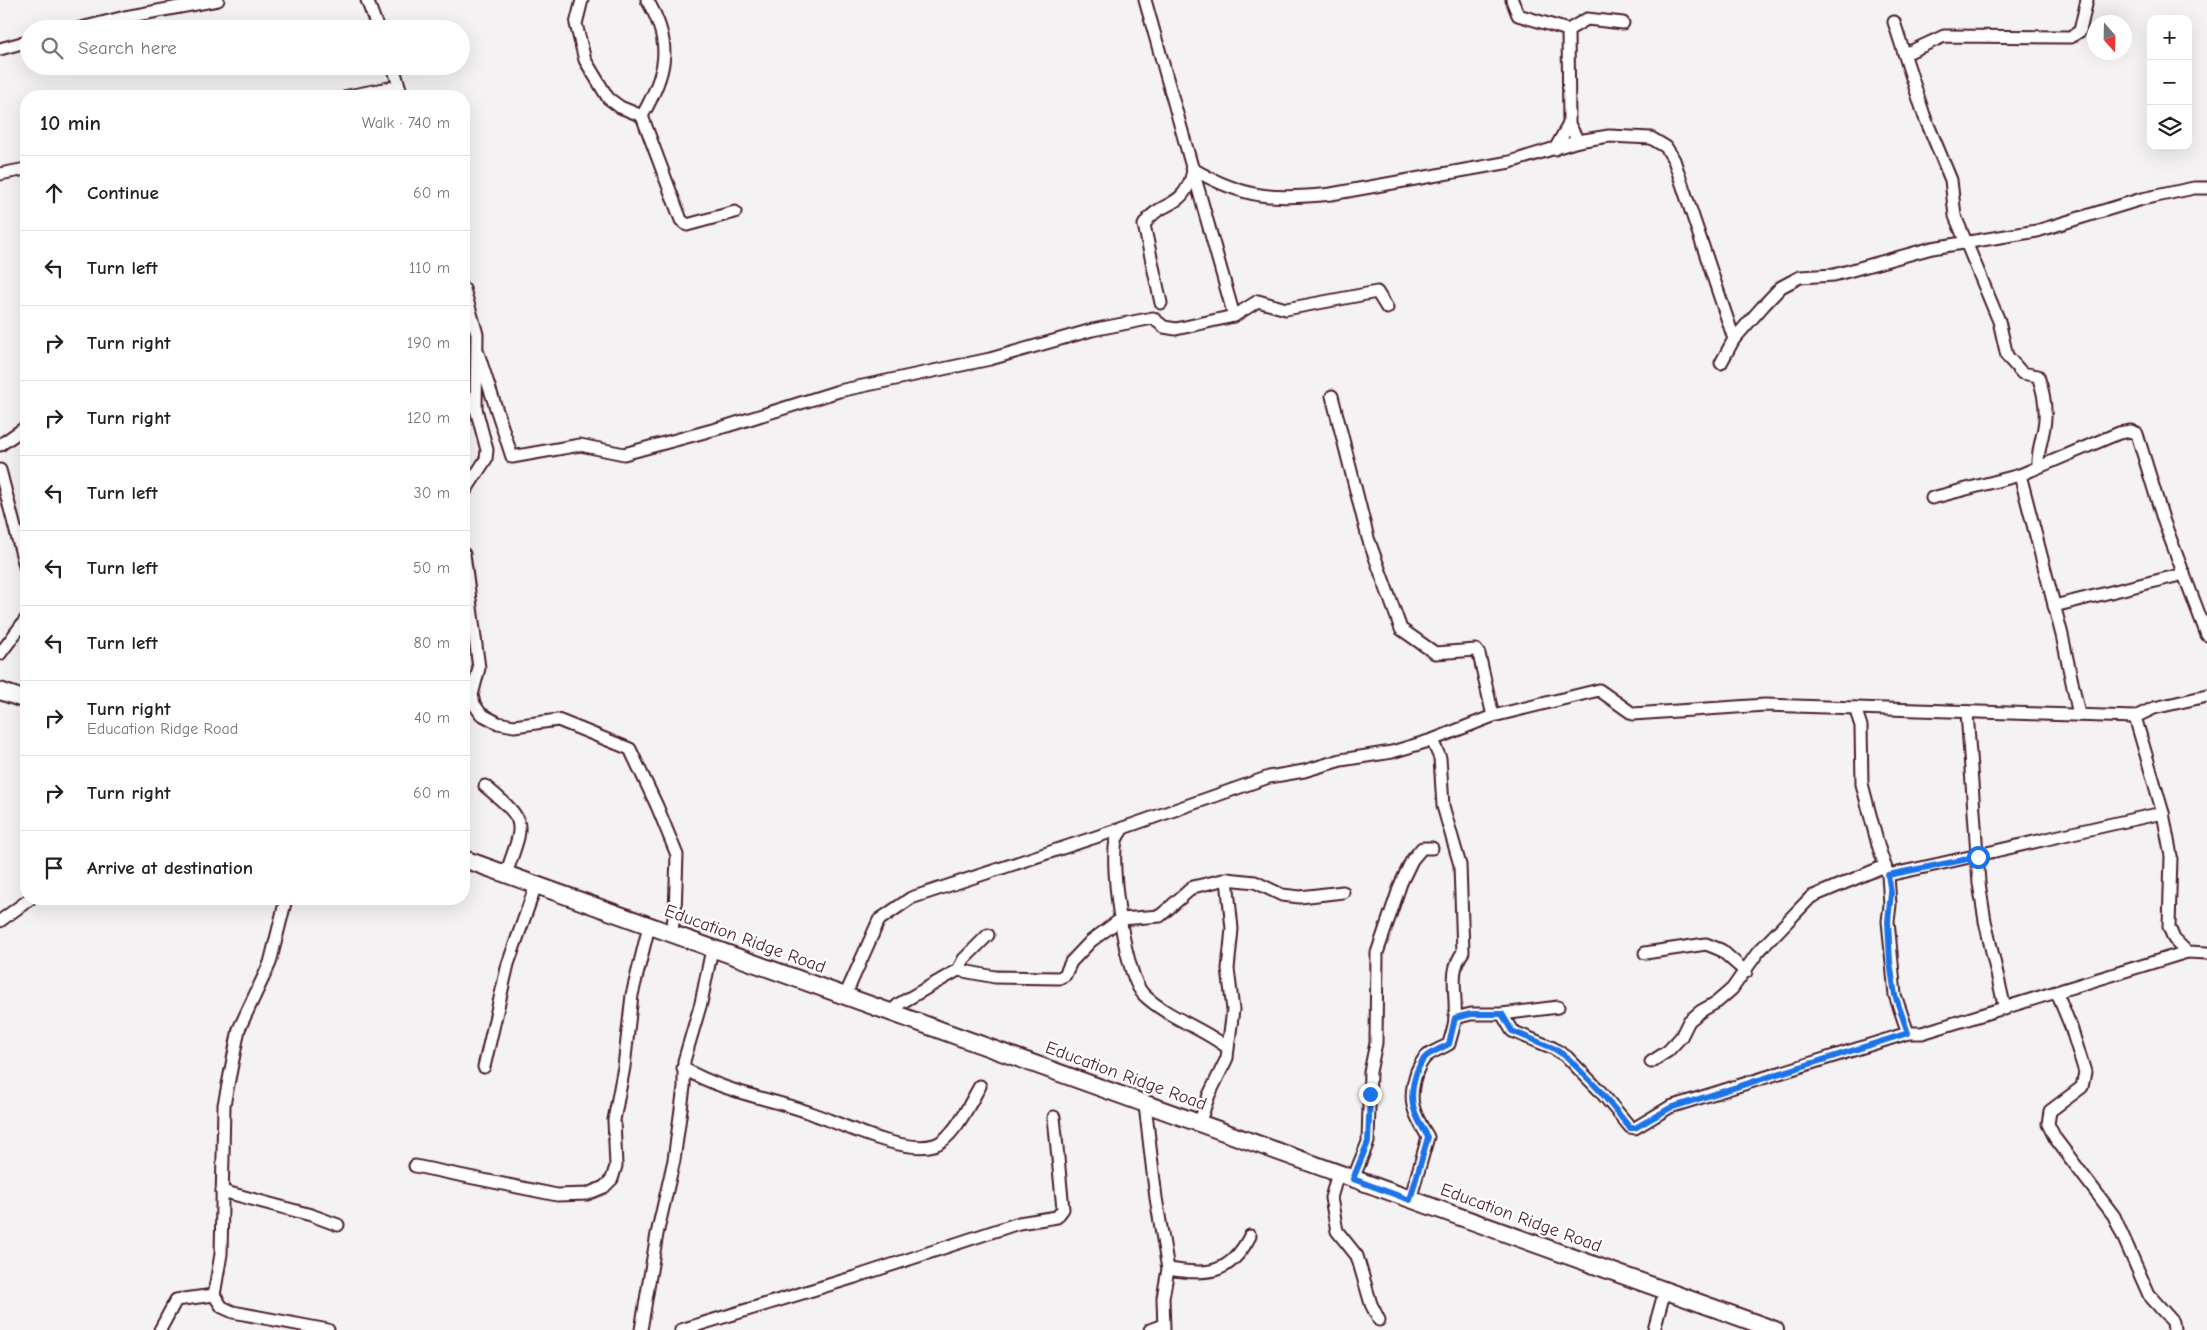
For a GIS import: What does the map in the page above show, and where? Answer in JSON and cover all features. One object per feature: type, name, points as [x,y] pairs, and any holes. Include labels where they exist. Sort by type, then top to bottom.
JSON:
[{"type":"main road","points":[[0,691],[20,698]]},
{"type":"main road","name":"Education Ridge Road","points":[[470,861],[1144,1105],[1775,1330]]},
{"type":"street","points":[[112,20],[218,0]]},
{"type":"street","points":[[367,0],[375,20]]},
{"type":"street","points":[[582,0],[576,24],[585,60],[608,98],[620,107],[642,116],[681,220],[687,225],[735,212]]},
{"type":"street","points":[[642,116],[656,93],[665,52],[659,26],[647,0]]},
{"type":"street","points":[[1145,0],[1234,316]]},
{"type":"street","points":[[1512,0],[1518,15],[1568,30],[1587,19],[1623,23]]},
{"type":"street","points":[[1905,54],[1944,36],[2070,37],[2080,31],[2087,0]]},
{"type":"street","points":[[1894,22],[1924,115],[1951,180],[1955,216],[1999,321],[2007,356],[2022,373],[2038,376],[2044,392],[2045,420],[2039,443],[2038,467]]},
{"type":"street","points":[[1568,30],[1569,124],[1578,141]]},
{"type":"street","points":[[0,49],[20,43]]},
{"type":"street","points":[[396,75],[400,90]]},
{"type":"street","points":[[1555,149],[1569,124]]},
{"type":"street","points":[[1193,169],[1217,183],[1241,191],[1270,198],[1301,198],[1341,193],[1510,162],[1578,141],[1609,136],[1651,138],[1666,147],[1674,160],[1734,339]]},
{"type":"street","points":[[1161,303],[1144,225],[1149,217],[1174,203],[1186,193],[1193,169]]},
{"type":"street","points":[[0,174],[20,170]]},
{"type":"street","points":[[1721,363],[1734,339],[1781,286],[1800,277],[1834,275],[1932,248],[2037,231],[2142,199],[2194,188],[2207,188]]},
{"type":"street","points":[[478,353],[512,457],[580,445],[624,454],[727,426],[839,391],[990,360],[1092,330],[1153,318],[1164,327],[1176,329],[1234,316],[1258,301],[1286,309],[1377,292],[1387,308]]},
{"type":"street","points":[[470,310],[477,334],[476,409],[487,450],[486,458],[470,483]]},
{"type":"street","points":[[1332,396],[1368,538],[1401,629],[1435,653],[1476,650],[1479,654],[1493,716]]},
{"type":"street","points":[[470,403],[476,409]]},
{"type":"street","points":[[1932,498],[2020,475],[2119,433],[2131,430],[2137,434],[2164,522],[2207,635]]},
{"type":"street","points":[[0,445],[20,431]]},
{"type":"street","points":[[0,470],[20,547]]},
{"type":"street","points":[[2020,475],[2054,606],[2078,715]]},
{"type":"street","points":[[2054,606],[2184,574]]},
{"type":"street","points":[[470,613],[479,668],[472,695],[474,704],[481,714],[498,723],[514,726],[558,720],[627,746],[634,756],[677,855],[675,913],[671,934]]},
{"type":"street","points":[[0,654],[20,627]]},
{"type":"street","points":[[845,996],[879,920],[911,898],[1124,828],[1269,777],[1304,771],[1341,760],[1392,752],[1432,740],[1493,716],[1599,690],[1632,714],[1765,705],[2135,717],[2154,708],[2207,696]]},
{"type":"street","points":[[1855,708],[1861,726],[1862,784],[1887,870],[1891,893],[1888,921],[1890,962],[1895,995],[1908,1033]]},
{"type":"street","points":[[1967,712],[1985,922],[2005,1009]]},
{"type":"street","points":[[2135,717],[2163,813],[2171,856],[2169,927],[2174,939],[2187,952]]},
{"type":"street","points":[[1410,1200],[1428,1137],[1417,1120],[1411,1103],[1413,1082],[1420,1062],[1449,1044],[1455,1018],[1454,971],[1456,961],[1463,952],[1460,866],[1443,806],[1440,758],[1432,740]]},
{"type":"street","points":[[485,786],[510,807],[518,818],[520,827],[518,838],[506,874]]},
{"type":"street","points":[[1651,1062],[1668,1051],[1681,1036],[1689,1021],[1732,989],[1746,972],[1758,952],[1811,896],[1887,870],[1978,857],[2091,828],[2163,813]]},
{"type":"street","points":[[1124,828],[1116,838],[1114,851],[1121,919],[1134,980],[1143,995],[1228,1048]]},
{"type":"street","points":[[1379,1320],[1371,1304],[1357,1256],[1337,1231],[1331,1198],[1368,1142],[1370,1072],[1376,1043],[1377,953],[1401,883],[1412,860],[1422,848],[1432,848]]},
{"type":"street","points":[[1199,1124],[1209,1095],[1228,1058],[1233,1010],[1228,969],[1232,929],[1227,879]]},
{"type":"street","points":[[958,970],[994,977],[1059,978],[1066,975],[1071,962],[1091,941],[1121,919],[1160,916],[1193,887],[1227,879],[1255,882],[1282,895],[1318,897],[1343,892]]},
{"type":"street","points":[[484,1067],[508,964],[536,885]]},
{"type":"street","points":[[0,921],[22,905]]},
{"type":"street","points":[[284,905],[270,963],[239,1029],[224,1105],[220,1254],[214,1295],[222,1307],[233,1312],[328,1330]]},
{"type":"street","points":[[414,1166],[557,1195],[586,1194],[604,1187],[612,1179],[616,1166],[614,1120],[624,1067],[632,995],[650,926]]},
{"type":"street","points":[[890,1012],[899,1004],[958,970],[964,959],[988,935]]},
{"type":"street","points":[[1645,953],[1706,944],[1721,950],[1746,972]]},
{"type":"street","points":[[641,1330],[658,1234],[674,1160],[684,1088],[683,1068],[701,1003],[712,949]]},
{"type":"street","points":[[1502,1014],[1512,1031],[1553,1048],[1567,1057],[1600,1091],[1630,1128],[1635,1128],[1670,1108],[1908,1033],[1922,1033],[2005,1009],[2187,952],[2207,953]]},
{"type":"street","points":[[2057,993],[2071,1026],[2085,1072],[2082,1087],[2050,1111],[2048,1124],[2056,1138],[2114,1216],[2149,1295],[2173,1322],[2174,1330]]},
{"type":"street","points":[[1455,1018],[1471,1014],[1502,1014],[1558,1007]]},
{"type":"street","points":[[683,1068],[708,1083],[803,1110],[904,1146],[931,1146],[939,1143],[953,1129],[980,1086]]},
{"type":"street","points":[[1144,1105],[1156,1198],[1168,1269],[1163,1298],[1163,1328],[1150,1330]]},
{"type":"street","points":[[681,1330],[855,1278],[1018,1223],[1057,1217],[1063,1209],[1054,1117]]},
{"type":"street","points":[[222,1191],[311,1215],[338,1225]]},
{"type":"street","points":[[1168,1269],[1191,1273],[1213,1271],[1234,1262],[1242,1253],[1250,1236]]},
{"type":"street","points":[[1654,1330],[1665,1290]]},
{"type":"street","points":[[160,1330],[176,1300],[207,1294],[214,1295]]},
{"type":"route","points":[[1370,1094],[1368,1142],[1353,1179],[1410,1200],[1428,1137],[1417,1120],[1411,1103],[1413,1082],[1420,1062],[1449,1044],[1455,1018],[1471,1014],[1502,1014],[1512,1031],[1553,1048],[1567,1057],[1600,1091],[1630,1128],[1635,1128],[1670,1108],[1908,1033],[1895,995],[1890,962],[1888,921],[1891,893],[1888,875],[1978,857]]}]
